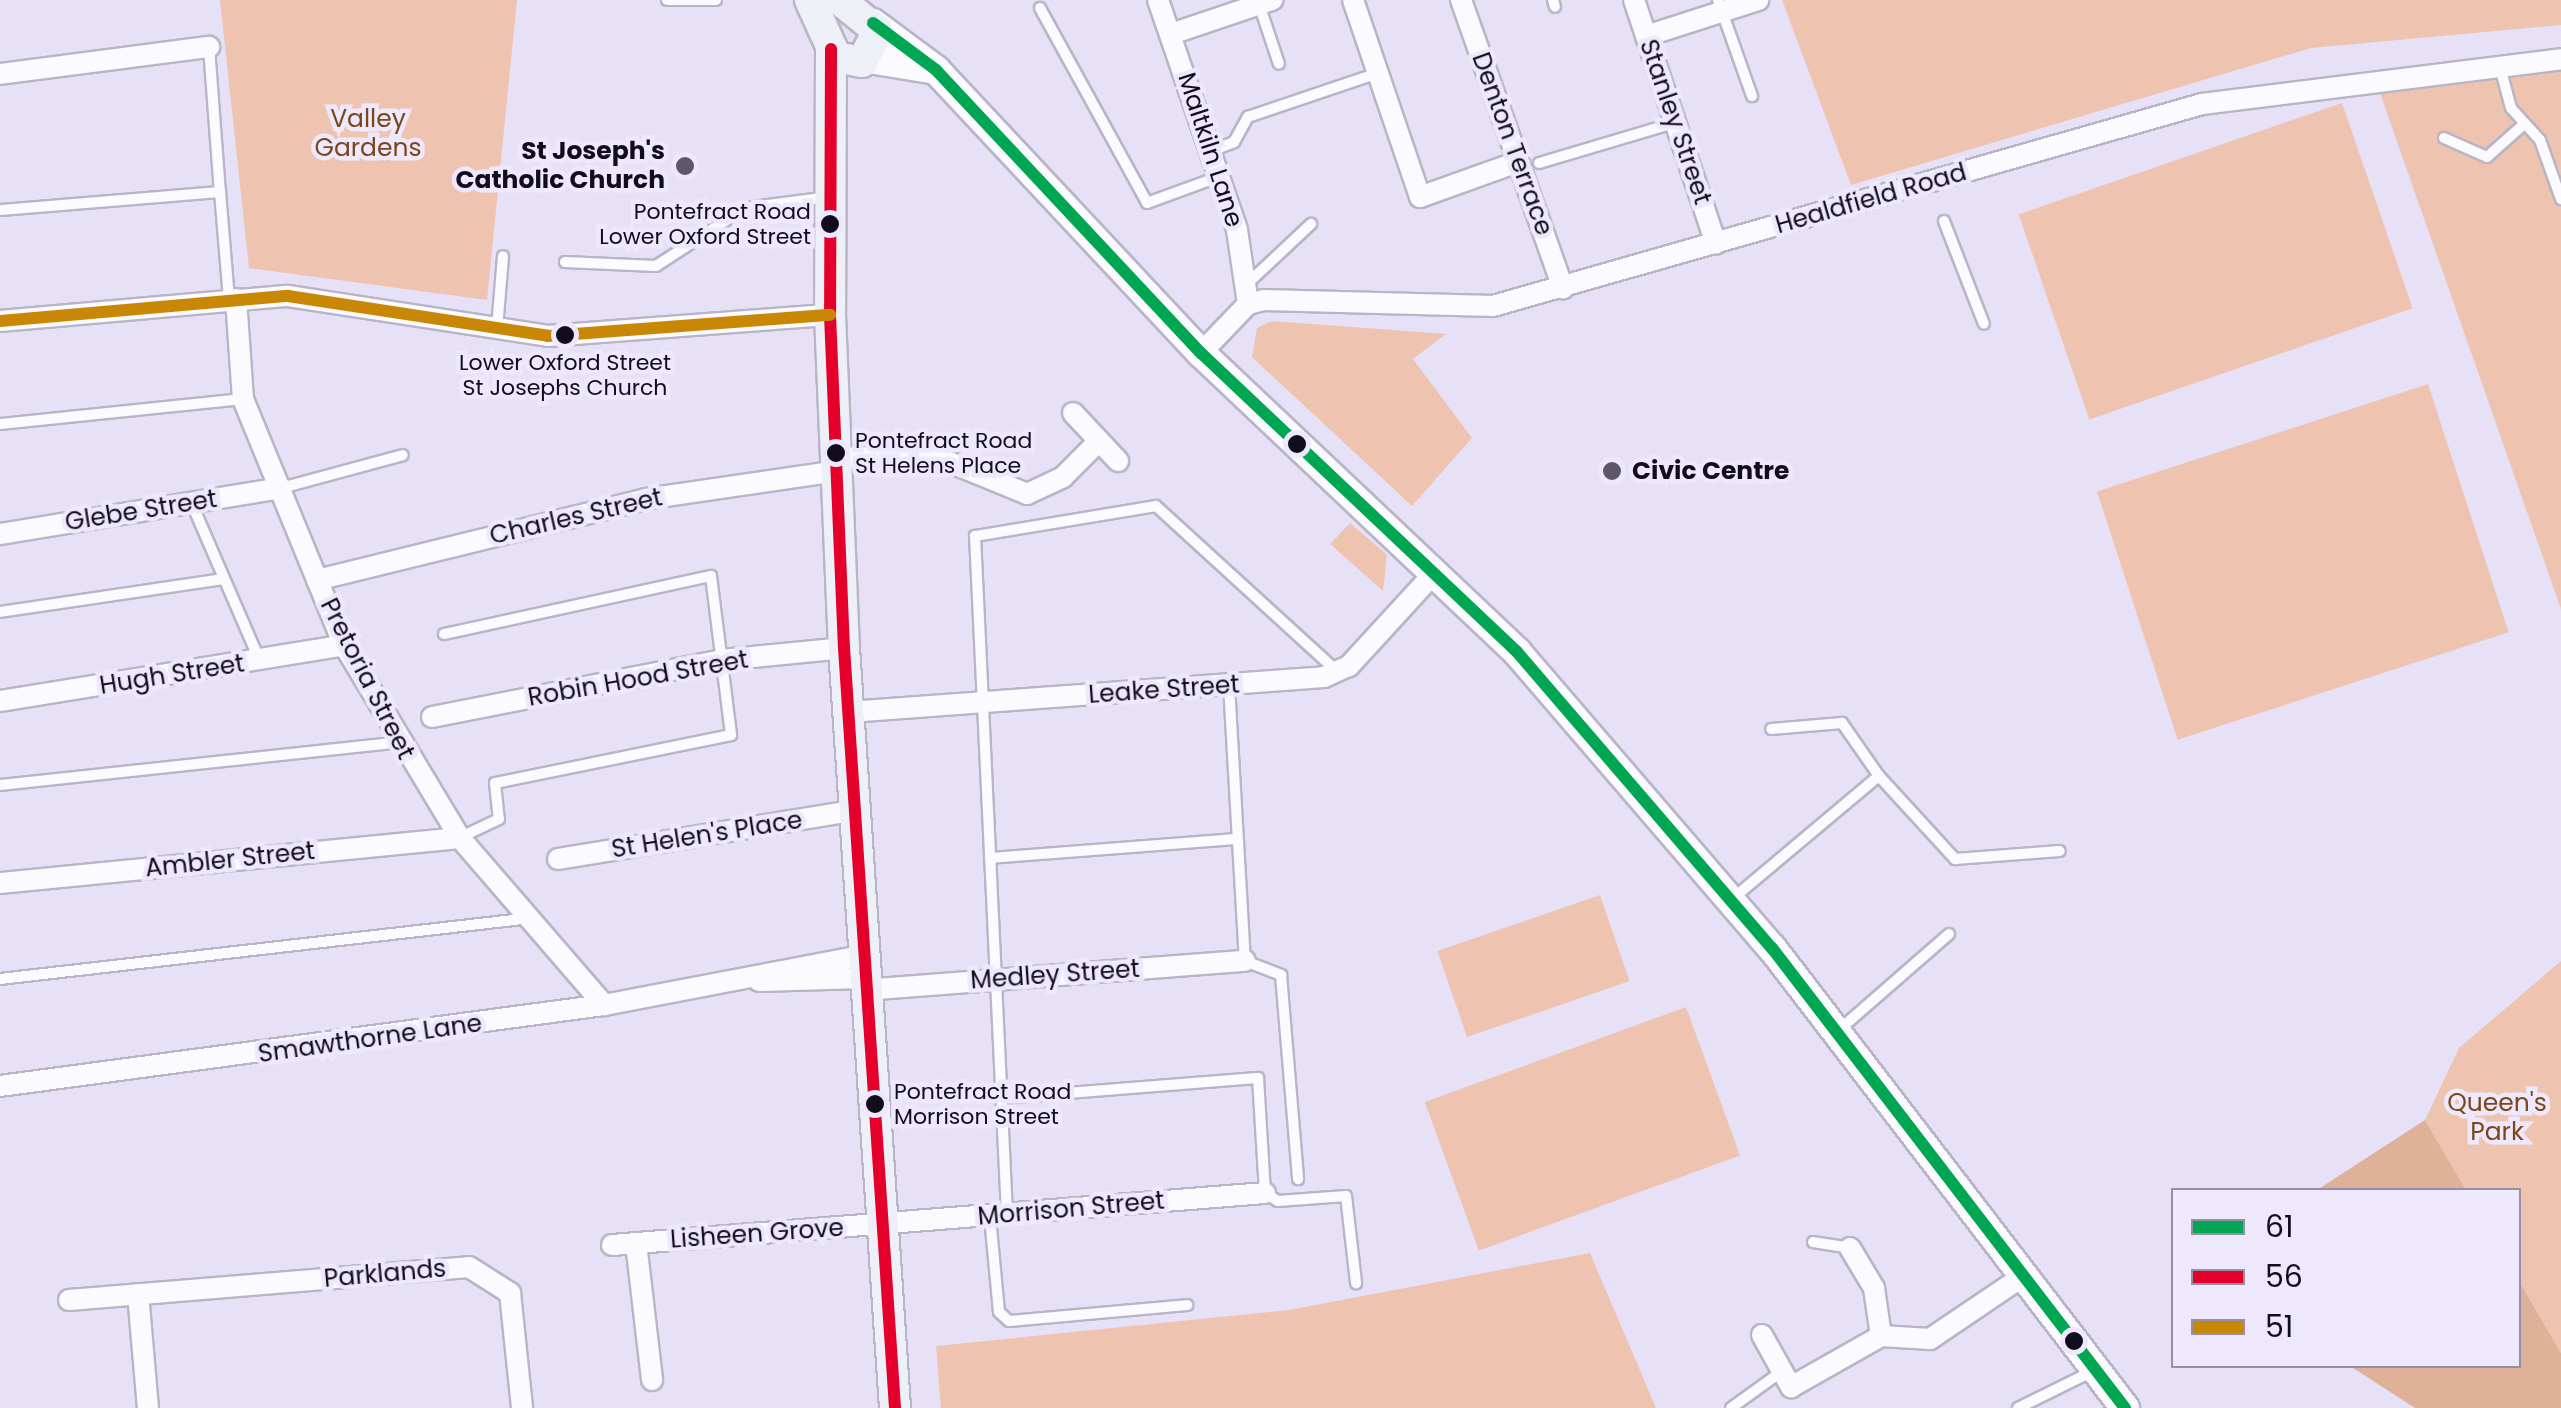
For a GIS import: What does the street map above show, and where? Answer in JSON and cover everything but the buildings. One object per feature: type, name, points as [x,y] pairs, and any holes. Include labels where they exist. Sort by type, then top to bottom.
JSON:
[{"type":"main road","points":[[810,0],[830,44],[834,145],[830,316],[844,648],[878,1224],[895,1408]]},
{"type":"main road","points":[[830,44],[840,18],[857,12],[878,47],[866,61],[834,145]]},
{"type":"main road","points":[[830,44],[866,61]]},
{"type":"street","name":"Maltkiln Lane","points":[[1158,0],[1219,177],[1248,294]]},
{"type":"street","points":[[1354,0],[1420,197],[1529,163]]},
{"type":"street","name":"Denton Terrace","points":[[1461,0],[1529,163],[1563,288]]},
{"type":"street","name":"Stanley Street","points":[[1634,0],[1716,244]]},
{"type":"street","points":[[1646,36],[1720,6],[1758,0]]},
{"type":"street","points":[[1171,34],[1263,2]]},
{"type":"street","points":[[857,12],[936,70],[1202,353],[1436,572],[1730,900],[1838,1030],[2019,1279],[2091,1372],[2125,1408]]},
{"type":"street","points":[[0,74],[209,47]]},
{"type":"street","name":"Healdfield Road","points":[[1248,294],[1468,310],[1563,288],[2202,104],[2561,59]]},
{"type":"street","points":[[866,61],[936,70]]},
{"type":"street","points":[[1202,353],[1248,294]]},
{"type":"street","points":[[0,321],[288,296],[548,336],[830,316]]},
{"type":"street","name":"Pretoria Street","points":[[233,300],[243,399],[344,646],[396,743],[460,838],[536,918],[604,1005]]},
{"type":"street","points":[[1073,413],[1118,461]]},
{"type":"street","name":"Charles Street","points":[[318,580],[646,499],[839,464],[932,456],[1027,494],[1063,476],[1099,441]]},
{"type":"street","name":"Glebe Street","points":[[0,534],[281,488]]},
{"type":"street","points":[[1338,672],[1436,572]]},
{"type":"street","name":"Hugh Street","points":[[0,702],[344,646]]},
{"type":"street","name":"Robin Hood Street","points":[[432,717],[722,660],[844,648]]},
{"type":"street","name":"Leake Street","points":[[849,712],[1229,686],[1338,672]]},
{"type":"street","name":"St Helen's Place","points":[[558,860],[856,810]]},
{"type":"street","name":"Ambler Street","points":[[0,883],[460,838]]},
{"type":"street","name":"Medley Street","points":[[862,975],[998,979],[1246,961]]},
{"type":"street","name":"Smawthorne Lane","points":[[0,1086],[604,1005],[738,980],[862,975]]},
{"type":"street","name":"Morrison Street","points":[[878,1224],[1265,1193]]},
{"type":"street","name":"Lisheen Grove","points":[[612,1244],[878,1224]]},
{"type":"street","name":"Lisheen Grove","points":[[636,1243],[652,1380]]},
{"type":"street","points":[[1850,1248],[1874,1288],[1882,1336]]},
{"type":"street","name":"Parklands","points":[[69,1300],[469,1268],[510,1293],[522,1408]]},
{"type":"street","points":[[1762,1335],[1791,1387],[1882,1336],[1930,1339],[2019,1279]]},
{"type":"street","points":[[138,1294],[148,1408]]},
{"type":"lane","points":[[667,0],[716,0]]},
{"type":"lane","points":[[1263,2],[1279,64]]},
{"type":"lane","points":[[1720,6],[1752,96]]},
{"type":"lane","points":[[1040,8],[1147,203],[1219,177]]},
{"type":"lane","points":[[209,47],[233,300]]},
{"type":"lane","points":[[2500,66],[2522,126],[2540,140],[2561,199]]},
{"type":"lane","points":[[1211,151],[1234,142],[1248,118],[1378,72]]},
{"type":"lane","points":[[1529,163],[1675,122]]},
{"type":"lane","points":[[2444,138],[2488,157],[2522,126]]},
{"type":"lane","points":[[0,210],[220,192]]},
{"type":"lane","points":[[565,262],[656,266],[745,208],[832,197]]},
{"type":"lane","points":[[1944,221],[1984,324]]},
{"type":"lane","points":[[1248,294],[1311,224]]},
{"type":"lane","points":[[496,328],[503,256]]},
{"type":"lane","points":[[0,424],[243,399]]},
{"type":"lane","points":[[281,488],[403,455]]},
{"type":"lane","points":[[192,504],[260,661]]},
{"type":"lane","points":[[1187,1305],[1009,1321],[998,1312],[1003,1098],[975,536],[1156,506],[1338,672]]},
{"type":"lane","points":[[444,634],[710,576],[731,734],[495,783],[499,819],[460,838]]},
{"type":"lane","points":[[0,612],[224,579]]},
{"type":"lane","points":[[1229,686],[1246,961],[1273,964],[1281,975],[1298,1180]]},
{"type":"lane","points":[[1771,728],[1842,723],[1879,776],[1955,859],[2060,851]]},
{"type":"lane","points":[[0,785],[396,743]]},
{"type":"lane","points":[[1730,900],[1879,776]]},
{"type":"lane","points":[[990,858],[1237,838]]},
{"type":"lane","points":[[0,979],[536,918]]},
{"type":"lane","points":[[1838,1030],[1950,934]]},
{"type":"lane","points":[[1003,1098],[1258,1078],[1265,1193],[1278,1201],[1346,1196],[1356,1283]]},
{"type":"lane","points":[[1813,1242],[1850,1248]]},
{"type":"lane","points":[[1732,1408],[1781,1372]]},
{"type":"lane","points":[[2018,1408],[2091,1372]]},
{"type":"green space","name":"Valley Gardens","points":[[220,0],[517,0],[487,300],[249,268]]},
{"type":"green space","points":[[1782,0],[2561,0],[2561,25],[2311,48],[1851,185]]},
{"type":"green space","points":[[2561,68],[2561,609],[2380,93]]},
{"type":"green space","points":[[2342,103],[2413,308],[2089,420],[2019,214]]},
{"type":"green space","points":[[1272,321],[1446,334],[1413,359],[1472,438],[1412,506],[1252,357],[1257,328]]},
{"type":"green space","points":[[2428,384],[2509,632],[2178,740],[2097,492]]},
{"type":"green space","points":[[1350,523],[1387,555],[1383,591],[1330,544]]},
{"type":"green space","points":[[1600,895],[1630,981],[1467,1037],[1437,951]]},
{"type":"green space","name":"Queen's Park","points":[[2561,961],[2561,1353],[2521,1284],[2521,1188],[2465,1188],[2425,1120],[2459,1048]]},
{"type":"green space","points":[[1686,1007],[1740,1155],[1479,1251],[1425,1102]]},
{"type":"green space","points":[[1590,1253],[1656,1408],[941,1408],[936,1346],[1289,1310]]},
{"type":"shaded area","points":[[2425,1120],[2465,1188],[2320,1188]]},
{"type":"shaded area","points":[[2521,1284],[2561,1353],[2561,1408],[2415,1408],[2353,1368],[2521,1368]]},
{"type":"transit line","name":"61","points":[[873,23],[936,70],[1201,353],[1517,652],[1772,948],[2125,1408]]},
{"type":"transit line","name":"56","points":[[831,49],[830,315],[844,648],[895,1408]]},
{"type":"transit line","name":"51","points":[[0,321],[288,296],[548,336],[830,315]]},
{"type":"place","name":"St Joseph's Catholic Church","points":[[685,166]]},
{"type":"place","name":"Pontefract Road Lower Oxford Street","points":[[830,224]]},
{"type":"place","name":"Lower Oxford Street St Josephs Church","points":[[565,335]]},
{"type":"place","name":"Pontefract Road St Helens Place","points":[[836,453]]},
{"type":"place","name":"Civic Centre","points":[[1612,471]]},
{"type":"place","name":"Pontefract Road Morrison Street","points":[[875,1104]]}]
